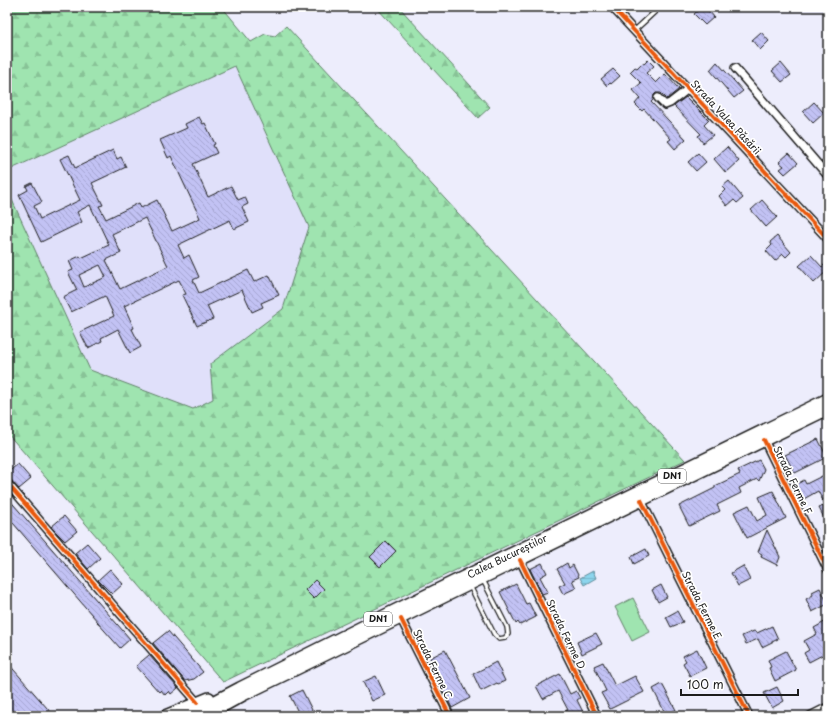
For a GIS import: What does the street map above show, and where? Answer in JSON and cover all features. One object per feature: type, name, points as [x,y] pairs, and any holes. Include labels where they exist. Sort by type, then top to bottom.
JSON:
[{"type":"highway","name":"Calea Bucureștilor","points":[[205,716],[242,691],[394,611],[828,399]]},
{"type":"highway","name":"Calea Bucureștilor","points":[[187,716],[401,619],[828,409]]},
{"type":"highway","name":"DN1","points":[[165,716],[197,702],[242,691]]},
{"type":"highway","name":"DN1","points":[[214,716],[242,691]]},
{"type":"street","name":"Strada Valea Păsării","points":[[612,7],[828,239]]},
{"type":"street","points":[[734,68],[828,176]]},
{"type":"street","points":[[658,98],[665,105],[670,103],[688,89]]},
{"type":"street","name":"Strada Ferme F","points":[[764,440],[828,570]]},
{"type":"street","points":[[7,483],[197,702]]},
{"type":"street","name":"Strada Ferme E","points":[[641,500],[749,716]]},
{"type":"street","name":"Strada Ferme D","points":[[520,560],[597,716]]},
{"type":"street","name":"Strada Ferme C","points":[[401,619],[450,716]]},
{"type":"street","points":[[810,716],[828,707]]},
{"type":"lane","points":[[634,31],[660,7]]},
{"type":"lane","points":[[469,585],[494,634],[499,639],[505,638],[508,634],[507,628],[482,578]]},
{"type":"shaded area","points":[[235,66],[309,227],[283,309],[211,364],[214,399],[193,409],[90,370],[7,189],[7,171]]},
{"type":"green space","points":[[7,7],[222,7],[251,42],[265,34],[275,36],[286,26],[685,460],[223,682],[7,433],[7,189],[90,370],[193,409],[213,399],[210,364],[283,309],[309,227],[235,66],[7,171]]},
{"type":"green space","points":[[376,7],[399,7],[490,107],[478,118]]},
{"type":"green space","points":[[633,598],[650,632],[632,641],[615,607]]},
{"type":"water","points":[[593,571],[596,578],[584,585],[580,578]]},
{"type":"building","points":[[702,7],[706,7],[714,17],[705,25],[694,14]]},
{"type":"building","points":[[761,32],[769,41],[760,50],[752,40]]},
{"type":"building","points":[[648,60],[654,66],[646,73],[656,83],[665,74],[679,89],[667,99],[661,93],[656,93],[651,102],[686,139],[675,149],[668,141],[671,139],[644,109],[642,111],[635,104],[640,98],[633,90],[641,83],[630,72],[635,67],[637,68]]},
{"type":"building","points":[[717,62],[743,91],[734,98],[710,70]]},
{"type":"building","points":[[781,63],[791,75],[782,82],[772,71]]},
{"type":"building","points":[[613,69],[620,76],[607,86],[601,79]]},
{"type":"building","points":[[686,97],[709,120],[704,125],[713,135],[703,143],[698,136],[701,134],[674,106]]},
{"type":"building","points":[[814,102],[824,113],[813,123],[803,112]]},
{"type":"building","points":[[199,117],[203,124],[205,123],[215,144],[213,145],[217,153],[193,164],[208,197],[231,186],[238,200],[245,197],[248,204],[242,207],[249,222],[234,229],[230,220],[178,245],[184,258],[189,255],[199,277],[193,280],[199,293],[248,270],[254,282],[269,275],[279,295],[261,303],[263,307],[252,312],[242,290],[207,306],[213,319],[197,326],[182,295],[186,294],[179,280],[124,306],[134,328],[132,329],[141,347],[130,353],[118,329],[101,338],[102,341],[88,348],[80,332],[114,316],[105,296],[71,312],[63,297],[77,290],[68,272],[73,270],[69,261],[80,256],[81,258],[109,245],[90,205],[77,212],[82,222],[41,242],[19,195],[28,190],[26,186],[32,183],[42,202],[34,206],[40,219],[80,200],[60,159],[69,155],[75,168],[113,150],[117,159],[121,157],[126,167],[92,183],[103,205],[99,206],[106,219],[139,203],[141,208],[157,200],[172,231],[200,218],[171,156],[168,158],[160,140],[187,128],[185,124]],"holes":[[[145,218],[168,266],[120,289],[106,260],[121,253],[112,234]],[[100,265],[106,277],[84,287],[79,275]]]},
{"type":"building","points":[[727,147],[739,161],[726,173],[714,159]]},
{"type":"building","points":[[698,153],[706,162],[696,171],[688,162]]},
{"type":"building","points":[[789,153],[798,163],[785,174],[780,169],[784,166],[779,162]]},
{"type":"building","points":[[729,181],[743,198],[737,203],[734,200],[727,206],[719,196],[725,190],[722,187]]},
{"type":"building","points":[[762,200],[777,217],[766,227],[751,210]]},
{"type":"building","points":[[777,236],[791,252],[786,257],[783,254],[775,261],[766,251],[772,245],[770,242]]},
{"type":"building","points":[[811,255],[822,267],[828,261],[828,270],[814,283],[799,266]]},
{"type":"building","points":[[818,439],[827,457],[795,473],[785,455]]},
{"type":"building","points":[[759,460],[764,469],[759,481],[757,479],[739,488],[741,493],[717,505],[720,511],[689,526],[679,506],[740,474],[738,470]]},
{"type":"building","points":[[18,464],[31,479],[19,489],[7,476],[7,473]]},
{"type":"building","points":[[828,473],[828,526],[819,508],[825,505],[818,491],[802,500],[794,486],[804,480],[806,484]]},
{"type":"building","points":[[773,491],[786,518],[747,538],[734,512],[749,505],[757,521],[767,515],[759,497]]},
{"type":"building","points":[[7,497],[130,639],[120,648],[7,516]]},
{"type":"building","points":[[64,516],[77,531],[65,541],[51,527]]},
{"type":"building","points":[[767,530],[780,557],[777,565],[761,557],[762,554],[758,552]]},
{"type":"building","points":[[386,541],[396,551],[380,567],[370,557]]},
{"type":"building","points":[[87,543],[100,558],[88,569],[75,553]]},
{"type":"building","points":[[646,549],[649,556],[634,564],[631,557]]},
{"type":"building","points":[[542,563],[547,573],[540,577],[548,592],[542,594],[530,569]]},
{"type":"building","points":[[567,563],[569,568],[573,565],[579,577],[572,580],[576,588],[563,594],[559,586],[565,583],[557,569]]},
{"type":"building","points":[[743,566],[750,580],[738,586],[731,573]]},
{"type":"building","points":[[110,569],[123,584],[112,594],[98,580]]},
{"type":"building","points":[[315,580],[324,589],[314,599],[305,590]]},
{"type":"building","points":[[516,584],[526,604],[529,603],[536,617],[520,625],[518,622],[516,624],[500,592]]},
{"type":"building","points":[[661,585],[667,597],[658,602],[652,590]]},
{"type":"building","points":[[820,588],[828,604],[812,612],[806,599],[813,595],[812,592]]},
{"type":"building","points":[[677,611],[683,622],[671,627],[666,617]]},
{"type":"building","points":[[828,620],[828,652],[809,662],[804,653],[809,650],[804,641],[817,634],[814,628]]},
{"type":"building","points":[[772,626],[778,639],[762,647],[758,639],[746,644],[742,636],[754,631],[757,633]]},
{"type":"building","points":[[168,631],[203,672],[194,679],[185,681],[153,643]]},
{"type":"building","points":[[596,633],[602,644],[582,654],[577,642]]},
{"type":"building","points":[[697,649],[706,668],[690,676],[683,663],[686,661],[683,656]]},
{"type":"building","points":[[445,650],[470,698],[452,708],[442,688],[444,686],[430,658]]},
{"type":"building","points":[[786,651],[796,670],[775,681],[769,668],[771,667],[768,660]]},
{"type":"building","points":[[149,655],[178,688],[171,694],[169,691],[165,695],[161,690],[159,692],[136,666]]},
{"type":"building","points":[[7,662],[54,716],[12,716],[7,710]]},
{"type":"building","points":[[496,662],[505,681],[498,684],[497,683],[481,691],[473,674]]},
{"type":"building","points":[[603,662],[615,686],[635,676],[644,692],[610,709],[601,693],[606,691],[594,666]]},
{"type":"building","points":[[560,674],[570,694],[576,691],[580,698],[577,700],[585,716],[556,716],[568,710],[558,691],[543,699],[536,686]]},
{"type":"building","points":[[376,676],[385,695],[372,701],[363,682]]},
{"type":"building","points":[[662,684],[676,710],[666,715],[653,689]]},
{"type":"building","points":[[777,687],[784,701],[772,708],[764,693]]},
{"type":"building","points":[[302,690],[315,716],[300,716],[290,696]]},
{"type":"cycle path","points":[[612,7],[828,239]]},
{"type":"cycle path","points":[[764,440],[828,570]]},
{"type":"cycle path","points":[[7,483],[197,702]]},
{"type":"cycle path","points":[[641,500],[749,716]]},
{"type":"cycle path","points":[[520,560],[597,716]]},
{"type":"cycle path","points":[[401,619],[450,716]]}]
